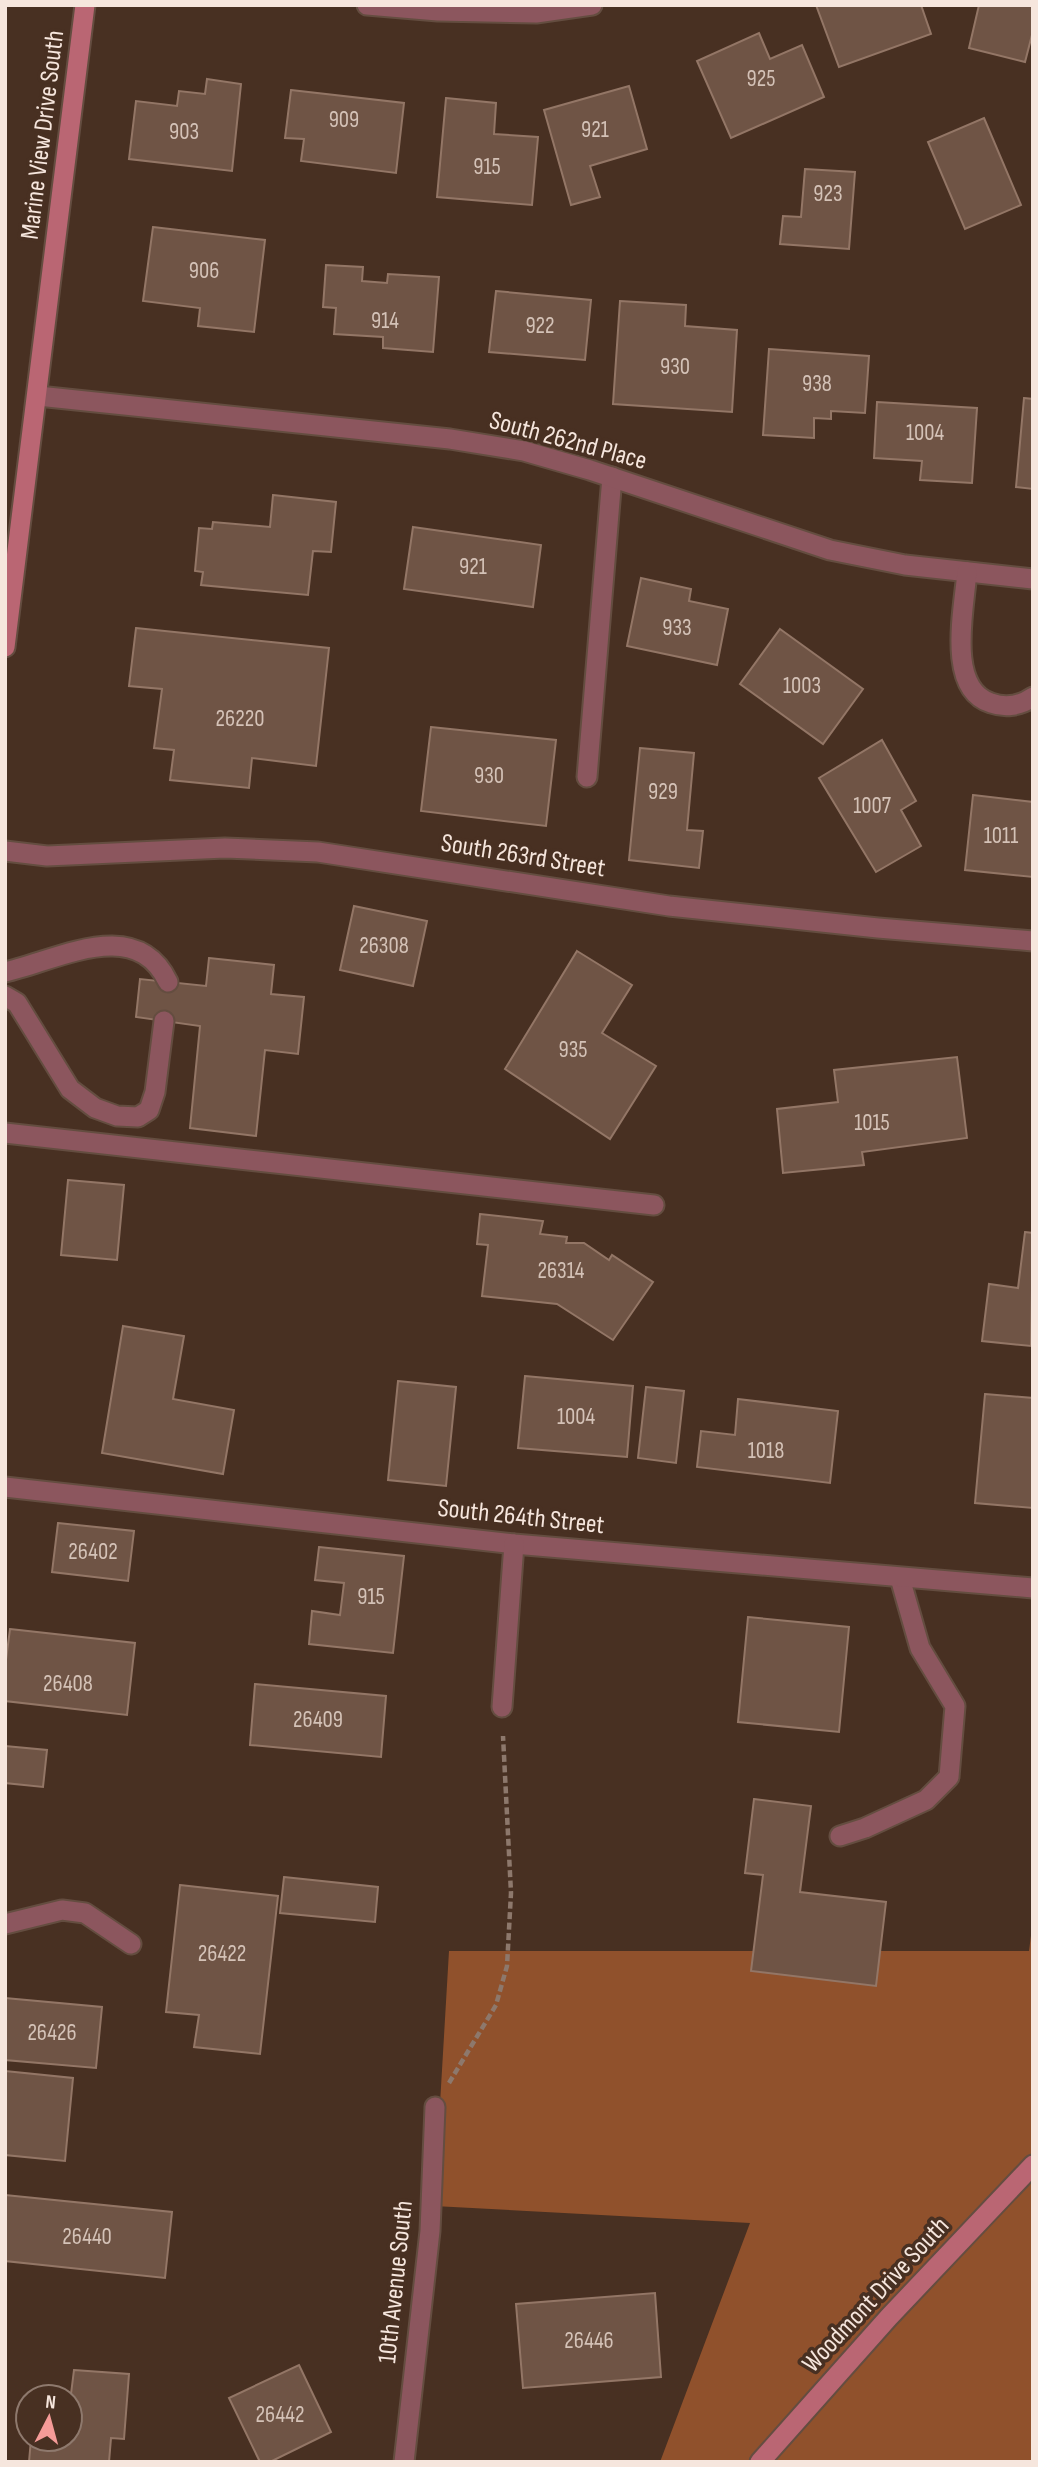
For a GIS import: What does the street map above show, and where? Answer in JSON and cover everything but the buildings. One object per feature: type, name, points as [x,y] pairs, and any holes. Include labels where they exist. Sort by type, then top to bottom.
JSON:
[{"type":"main road","name":"Marine View Drive South","points":[[5,647],[85,5]]},
{"type":"main road","name":"Woodmont Drive South","points":[[760,2462],[889,2317],[1033,2165]]},
{"type":"street","points":[[367,5],[536,13],[592,5]]},
{"type":"street","name":"South 262nd Place","points":[[38,396],[450,439],[524,451],[612,477],[830,550],[905,565],[1033,579]]},
{"type":"street","points":[[587,777],[612,477]]},
{"type":"street","points":[[967,572],[961,656],[967,684],[975,695],[987,703],[1001,706],[1017,705],[1033,697]]},
{"type":"street","name":"South 263rd Street","points":[[5,851],[47,856],[225,848],[318,852],[669,906],[1033,941]]},
{"type":"street","points":[[5,972],[77,950],[107,945],[141,951],[160,966],[168,982]]},
{"type":"street","points":[[5,996],[16,1003],[23,1013],[70,1089],[94,1108],[117,1116],[138,1117],[149,1110],[155,1092],[164,1021]]},
{"type":"street","points":[[5,1133],[654,1205]]},
{"type":"street","name":"South 264th Street","points":[[5,1487],[514,1544],[1033,1588]]},
{"type":"street","points":[[502,1707],[514,1544]]},
{"type":"street","points":[[840,1836],[865,1828],[926,1800],[949,1777],[955,1706],[920,1648],[900,1578]]},
{"type":"street","points":[[5,1924],[62,1910],[85,1913],[131,1944]]},
{"type":"street","name":"10th Avenue South","points":[[404,2462],[430,2231],[435,2107]]},
{"type":"path","points":[[435,2107],[496,2005],[507,1966],[511,1893],[502,1707]]},
{"type":"shaded area","points":[[1033,1920],[1033,2462],[660,2462],[750,2223],[434,2206],[449,1951],[1029,1951]]}]
